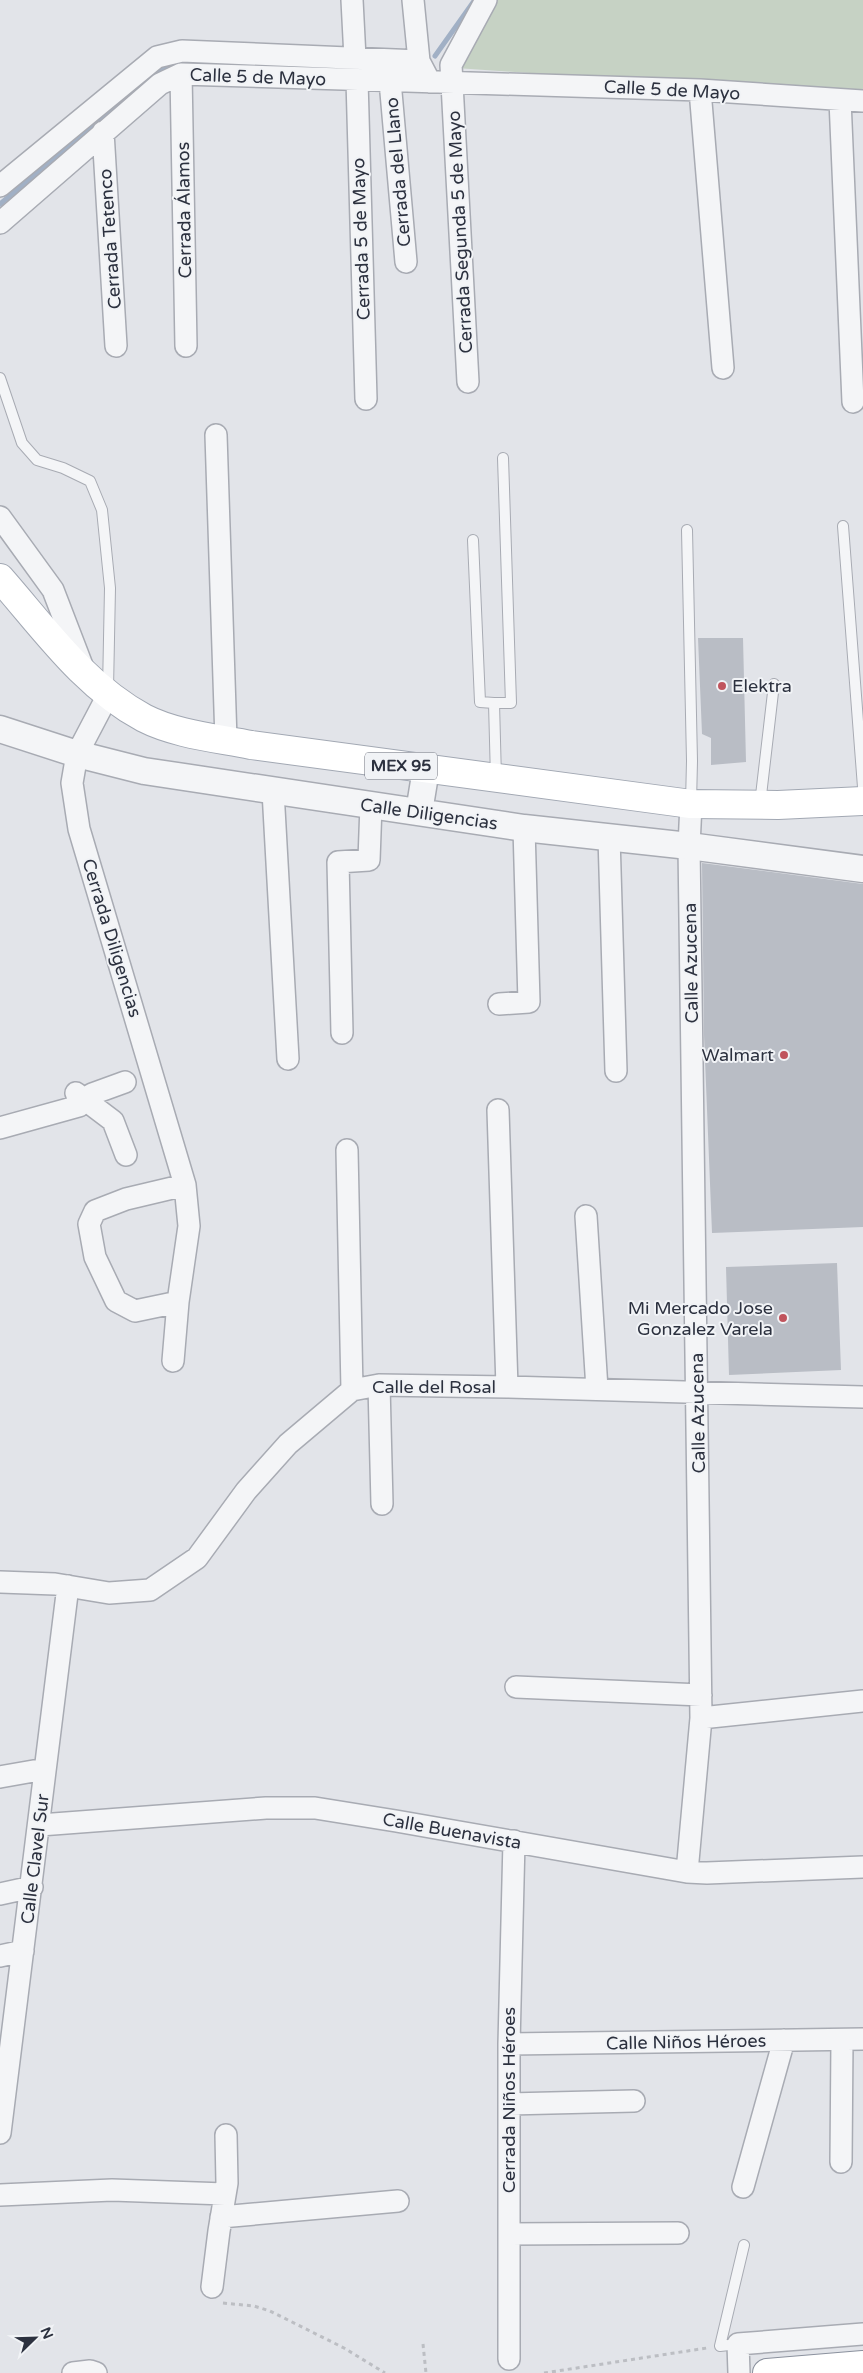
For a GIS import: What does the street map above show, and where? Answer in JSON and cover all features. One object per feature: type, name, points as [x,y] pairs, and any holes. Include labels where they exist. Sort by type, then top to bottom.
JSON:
[{"type":"main road","name":"MEX 95","points":[[0,578],[86,675],[108,695],[145,718],[170,727],[226,740],[496,779],[691,804],[759,805],[863,801]]},
{"type":"main road","points":[[766,2373],[863,2365]]},
{"type":"street","points":[[352,0],[356,58]]},
{"type":"street","points":[[413,0],[419,61],[430,82]]},
{"type":"street","points":[[451,82],[451,65],[486,0]]},
{"type":"street","points":[[0,186],[157,57],[182,51],[419,61]]},
{"type":"street","name":"Calle 5 de Mayo","points":[[0,223],[160,84],[181,74],[700,90],[863,101]]},
{"type":"street","name":"Cerrada Álamos","points":[[181,74],[186,346]]},
{"type":"street","name":"Cerrada 5 de Mayo","points":[[357,80],[366,399]]},
{"type":"street","name":"Cerrada del Llano","points":[[390,81],[406,262]]},
{"type":"street","name":"Cerrada Segunda 5 de Mayo","points":[[451,82],[468,382]]},
{"type":"street","points":[[700,90],[723,368]]},
{"type":"street","points":[[840,100],[853,402]]},
{"type":"street","name":"Cerrada Tetenco","points":[[103,132],[116,346]]},
{"type":"street","points":[[216,436],[226,740]]},
{"type":"street","points":[[0,516],[53,590],[86,675]]},
{"type":"street","name":"Cerrada Diligencias","points":[[108,695],[77,754],[72,783],[79,829],[185,1185],[189,1226],[178,1302],[173,1361]]},
{"type":"street","name":"Calle Diligencias","points":[[0,729],[77,754],[144,771],[524,828],[689,846],[863,869]]},
{"type":"street","points":[[419,812],[426,769]]},
{"type":"street","points":[[273,791],[288,1059]]},
{"type":"street","name":"Calle Azucena","points":[[687,1872],[701,1718],[689,846],[691,804]]},
{"type":"street","points":[[342,1033],[338,862],[369,860],[371,805]]},
{"type":"street","points":[[499,1004],[529,1002],[524,828]]},
{"type":"street","points":[[609,837],[616,1071]]},
{"type":"street","points":[[0,1116],[84,1096],[125,1082]]},
{"type":"street","points":[[0,1128],[79,1106],[84,1096]]},
{"type":"street","points":[[84,1096],[113,1121],[126,1155]]},
{"type":"street","points":[[498,1110],[507,1387]]},
{"type":"street","points":[[347,1150],[352,1390]]},
{"type":"street","points":[[178,1302],[135,1311],[116,1301],[95,1257],[89,1224],[94,1211],[126,1199],[185,1185]]},
{"type":"street","points":[[586,1216],[597,1388]]},
{"type":"street","points":[[379,1385],[382,1504]]},
{"type":"street","name":"Calle del Rosal","points":[[0,1582],[68,1586],[108,1592],[150,1590],[197,1558],[246,1491],[288,1444],[352,1390],[379,1385],[597,1388],[863,1397]]},
{"type":"street","name":"Calle Clavel Sur","points":[[0,2133],[40,1825],[45,1769],[68,1586]]},
{"type":"street","points":[[516,1687],[701,1694]]},
{"type":"street","points":[[701,1718],[863,1702]]},
{"type":"street","points":[[0,1777],[45,1769]]},
{"type":"street","name":"Calle Buenavista","points":[[40,1825],[266,1808],[315,1808],[687,1872],[707,1873],[863,1867]]},
{"type":"street","name":"Cerrada Niños Héroes","points":[[509,2359],[509,2044],[514,1841]]},
{"type":"street","points":[[0,1894],[32,1887]]},
{"type":"street","points":[[0,1956],[23,1951]]},
{"type":"street","name":"Calle Niños Héroes","points":[[509,2044],[863,2039]]},
{"type":"street","points":[[743,2187],[784,2040]]},
{"type":"street","points":[[841,2162],[842,2040]]},
{"type":"street","points":[[509,2104],[634,2101]]},
{"type":"street","points":[[212,2287],[225,2194],[226,2135]]},
{"type":"street","points":[[0,2195],[112,2190],[225,2194]]},
{"type":"street","points":[[221,2217],[398,2201]]},
{"type":"street","points":[[509,2234],[678,2233]]},
{"type":"street","points":[[739,2373],[729,2345],[863,2334]]},
{"type":"street","points":[[73,2373],[85,2371],[96,2373]]},
{"type":"lane","points":[[0,378],[22,443],[37,460],[63,468],[90,481],[102,510],[110,588],[108,695]]},
{"type":"lane","points":[[473,540],[480,702],[511,703],[504,458]]},
{"type":"lane","points":[[843,526],[863,787]]},
{"type":"lane","points":[[687,530],[692,761],[691,804]]},
{"type":"lane","points":[[759,805],[774,684]]},
{"type":"lane","points":[[494,703],[496,779]]},
{"type":"lane","points":[[729,2345],[744,2244]]},
{"type":"path","points":[[212,2287],[211,2302],[254,2306],[270,2311],[344,2348],[385,2373]]},
{"type":"path","points":[[423,2344],[426,2373]]},
{"type":"path","points":[[544,2373],[729,2345]]},
{"type":"green space","points":[[495,0],[863,0],[863,96],[456,68]]},
{"type":"building","name":"Elektra","points":[[698,638],[743,638],[746,762],[711,765],[711,738],[702,734]]},
{"type":"building","name":"Walmart","points":[[702,863],[863,884],[863,1227],[712,1233],[704,1035]]},
{"type":"building","name":"Mi Mercado Jose Gonzalez Varela","points":[[837,1263],[841,1370],[729,1375],[726,1267]]},
{"type":"waterway","points":[[435,56],[474,1]]},
{"type":"waterway","points":[[0,204],[167,65],[189,62],[269,66]]},
{"type":"place","name":"Elektra","points":[[722,686]]},
{"type":"place","name":"Walmart","points":[[784,1055]]},
{"type":"place","name":"Mi Mercado Jose Gonzalez Varela","points":[[783,1318]]}]
